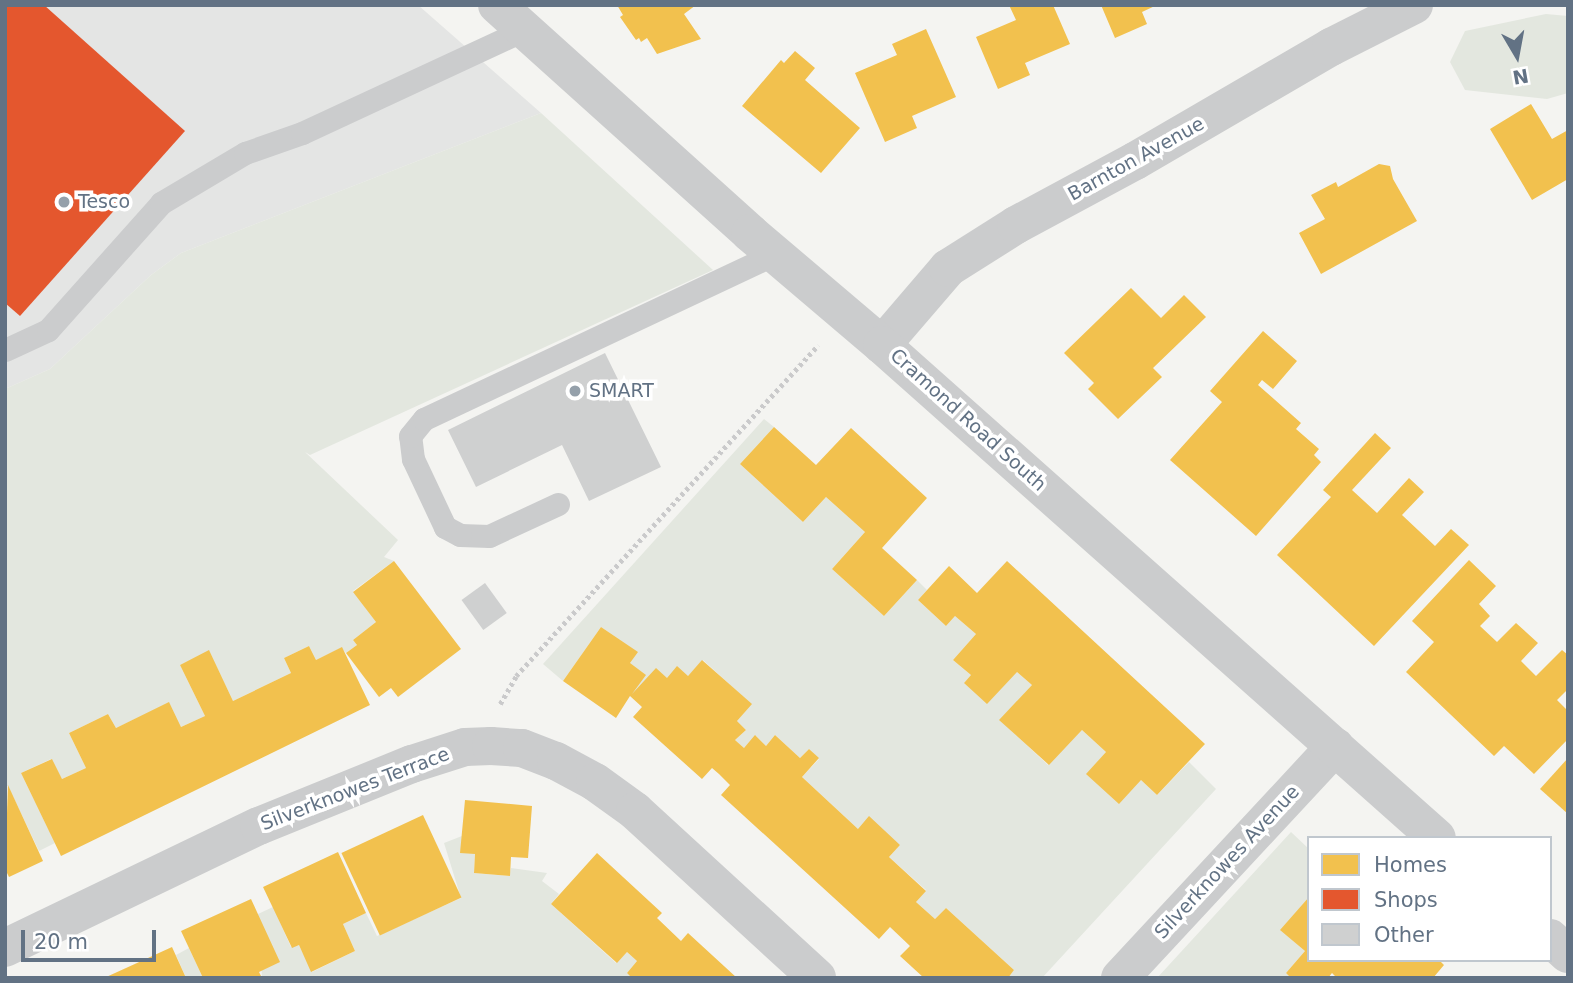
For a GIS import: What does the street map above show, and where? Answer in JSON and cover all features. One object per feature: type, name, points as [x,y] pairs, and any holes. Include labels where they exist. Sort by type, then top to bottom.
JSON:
[{"type":"street","name":"Barnton Avenue","points":[[883,345],[948,268],[982,246],[1331,47],[1414,5]]},
{"type":"street","name":"Cramond Road South","points":[[510,18],[883,345],[1435,836]]},
{"type":"street","name":"Silverknowes Terrace","points":[[5,948],[259,826],[412,764],[465,747],[491,746],[522,748],[556,761],[595,782],[635,811],[817,978]]},
{"type":"street","name":"Silverknowes Avenue","points":[[1120,978],[1335,747]]},
{"type":"street","points":[[1552,940],[1568,954]]},
{"type":"lane","points":[[5,350],[48,330],[161,203],[245,153],[302,133],[510,18]]},
{"type":"lane","points":[[558,504],[489,536],[460,535],[445,527],[413,458],[410,436],[424,419],[776,253]]},
{"type":"path","points":[[491,746],[502,696],[516,676],[846,314]]},
{"type":"shaded area","points":[[5,5],[418,5],[541,113],[181,253],[151,275],[50,369],[5,389]]},
{"type":"shaded area","points":[[1546,14],[1568,16],[1568,93],[1547,99],[1465,90],[1450,62],[1465,31]]},
{"type":"shaded area","points":[[541,113],[713,270],[310,455],[305,452],[398,540],[384,557],[394,561],[353,591],[376,622],[353,640],[357,645],[346,653],[341,648],[316,660],[309,646],[284,658],[291,673],[233,701],[209,651],[180,665],[205,716],[181,727],[169,703],[116,728],[108,714],[69,733],[86,768],[62,779],[51,759],[21,773],[55,843],[39,851],[8,786],[5,786],[5,389],[50,369],[151,275],[181,253]]},
{"type":"shaded area","points":[[764,419],[774,427],[740,464],[803,522],[826,497],[865,532],[832,569],[884,616],[917,580],[927,590],[918,600],[946,626],[955,616],[976,634],[953,660],[971,675],[964,683],[1017,672],[1032,685],[1000,720],[1048,765],[1082,730],[1106,752],[1087,774],[1141,780],[1157,795],[1189,762],[1216,789],[1042,978],[1008,978],[1014,970],[946,908],[935,919],[916,902],[926,890],[889,857],[900,845],[858,829],[802,777],[819,759],[809,749],[800,758],[775,735],[766,746],[756,736],[744,748],[735,740],[746,730],[737,721],[751,704],[703,660],[688,676],[667,678],[630,696],[630,663],[637,652],[601,627],[563,681],[543,664]]},
{"type":"shaded area","points":[[1291,832],[1307,847],[1307,899],[1281,930],[1305,951],[1286,973],[1291,978],[1157,978]]},
{"type":"shaded area","points":[[462,836],[475,854],[474,873],[509,876],[511,868],[547,873],[542,881],[559,894],[551,904],[616,963],[627,952],[637,961],[627,973],[632,978],[262,978],[258,914],[273,907],[291,947],[299,945],[312,972],[355,951],[343,924],[366,913],[377,936],[461,898],[444,843]]},
{"type":"shaded area","points":[[189,948],[203,978],[186,978],[176,955]]},
{"type":"building: Homes","points":[[617,5],[696,5],[684,14],[701,39],[657,54],[647,38],[641,42],[639,38],[636,40],[620,17],[623,15]]},
{"type":"building: Homes","points":[[1009,5],[1053,5],[1070,44],[1025,63],[1030,75],[998,89],[976,37],[1016,20]]},
{"type":"building: Homes","points":[[1101,5],[1157,5],[1142,12],[1147,24],[1115,38]]},
{"type":"building: Homes","points":[[926,29],[956,97],[912,116],[917,128],[885,142],[855,73],[897,55],[892,44]]},
{"type":"building: Homes","points":[[795,51],[815,68],[805,80],[860,128],[821,173],[742,106],[781,60],[784,63]]},
{"type":"building: Homes","points":[[1531,104],[1552,139],[1568,130],[1568,179],[1532,200],[1490,129]]},
{"type":"building: Homes","points":[[1379,164],[1390,166],[1393,179],[1417,221],[1321,274],[1299,233],[1325,219],[1311,195],[1336,182],[1338,187]]},
{"type":"building: Homes","points":[[1131,288],[1161,318],[1184,295],[1206,317],[1153,368],[1162,377],[1118,419],[1088,389],[1094,383],[1064,353]]},
{"type":"building: Homes","points":[[1263,331],[1297,361],[1273,389],[1262,380],[1258,385],[1301,423],[1296,429],[1319,449],[1314,455],[1321,462],[1256,536],[1170,460],[1222,402],[1210,391]]},
{"type":"building: Homes","points":[[774,427],[816,465],[851,428],[927,498],[882,548],[917,580],[884,616],[832,569],[865,532],[826,497],[803,522],[740,464]]},
{"type":"building: Homes","points":[[1375,433],[1391,448],[1352,490],[1377,513],[1409,478],[1424,492],[1402,515],[1435,546],[1451,529],[1469,545],[1374,646],[1277,555],[1331,497],[1323,490]]},
{"type":"building: Homes","points":[[1469,560],[1496,586],[1479,604],[1490,616],[1480,626],[1497,642],[1516,623],[1538,643],[1521,661],[1536,676],[1562,650],[1568,655],[1568,689],[1557,700],[1568,711],[1568,739],[1534,774],[1504,746],[1494,756],[1406,672],[1434,642],[1412,621]]},
{"type":"building: Homes","points":[[394,561],[461,649],[398,697],[391,688],[379,697],[346,653],[357,645],[353,640],[376,622],[353,592]]},
{"type":"building: Homes","points":[[1007,561],[1205,744],[1157,795],[1141,780],[1119,804],[1086,774],[1106,752],[1082,730],[1049,765],[999,720],[1032,685],[1017,672],[987,704],[964,683],[971,675],[953,660],[976,634],[955,616],[946,626],[918,600],[949,566],[977,593]]},
{"type":"building: Homes","points":[[601,627],[638,652],[630,663],[646,675],[632,694],[656,668],[667,678],[677,666],[688,676],[702,660],[752,704],[737,721],[746,730],[735,740],[744,748],[755,735],[766,746],[775,735],[800,758],[809,749],[819,758],[802,777],[858,829],[869,816],[900,845],[889,857],[926,891],[916,902],[935,919],[946,908],[1014,970],[1008,978],[924,978],[900,956],[910,946],[890,927],[879,939],[721,795],[730,785],[719,774],[712,768],[702,779],[633,717],[642,707],[630,696],[616,718],[563,681]]},
{"type":"building: Homes","points":[[309,646],[316,660],[342,647],[370,705],[61,856],[21,773],[52,759],[62,779],[86,768],[69,733],[108,714],[116,728],[169,702],[181,727],[205,716],[180,665],[209,650],[233,701],[291,673],[284,658]]},
{"type":"building: Homes","points":[[1568,758],[1568,814],[1540,789]]},
{"type":"building: Homes","points":[[8,785],[43,861],[9,877],[5,869]]},
{"type":"building: Homes","points":[[465,800],[532,806],[528,858],[511,857],[510,876],[474,873],[475,854],[460,853]]},
{"type":"building: Homes","points":[[423,815],[461,897],[380,936],[341,853]]},
{"type":"building: Homes","points":[[338,852],[366,913],[343,924],[355,951],[311,972],[299,945],[292,948],[263,887]]},
{"type":"building: Homes","points":[[597,853],[662,913],[657,918],[681,941],[688,933],[737,978],[632,978],[627,973],[637,961],[627,952],[617,963],[551,904]]},
{"type":"building: Homes","points":[[251,899],[280,962],[259,972],[262,978],[203,978],[181,931]]},
{"type":"building: Homes","points":[[1307,899],[1307,962],[1441,962],[1444,965],[1433,978],[1337,978],[1332,973],[1328,978],[1291,978],[1286,973],[1305,951],[1280,930]]},
{"type":"building: Homes","points":[[172,947],[186,978],[104,978],[137,963]]},
{"type":"building: Shops","name":"Tesco","points":[[5,5],[44,5],[185,131],[20,316],[5,303]]},
{"type":"building: Other","name":"SMART","points":[[605,353],[661,467],[589,501],[562,445],[476,487],[448,430]]},
{"type":"building: Other","points":[[485,583],[507,613],[483,630],[462,600]]},
{"type":"place","name":"Tesco","points":[[64,202]]},
{"type":"place","name":"SMART","points":[[575,391]]}]
